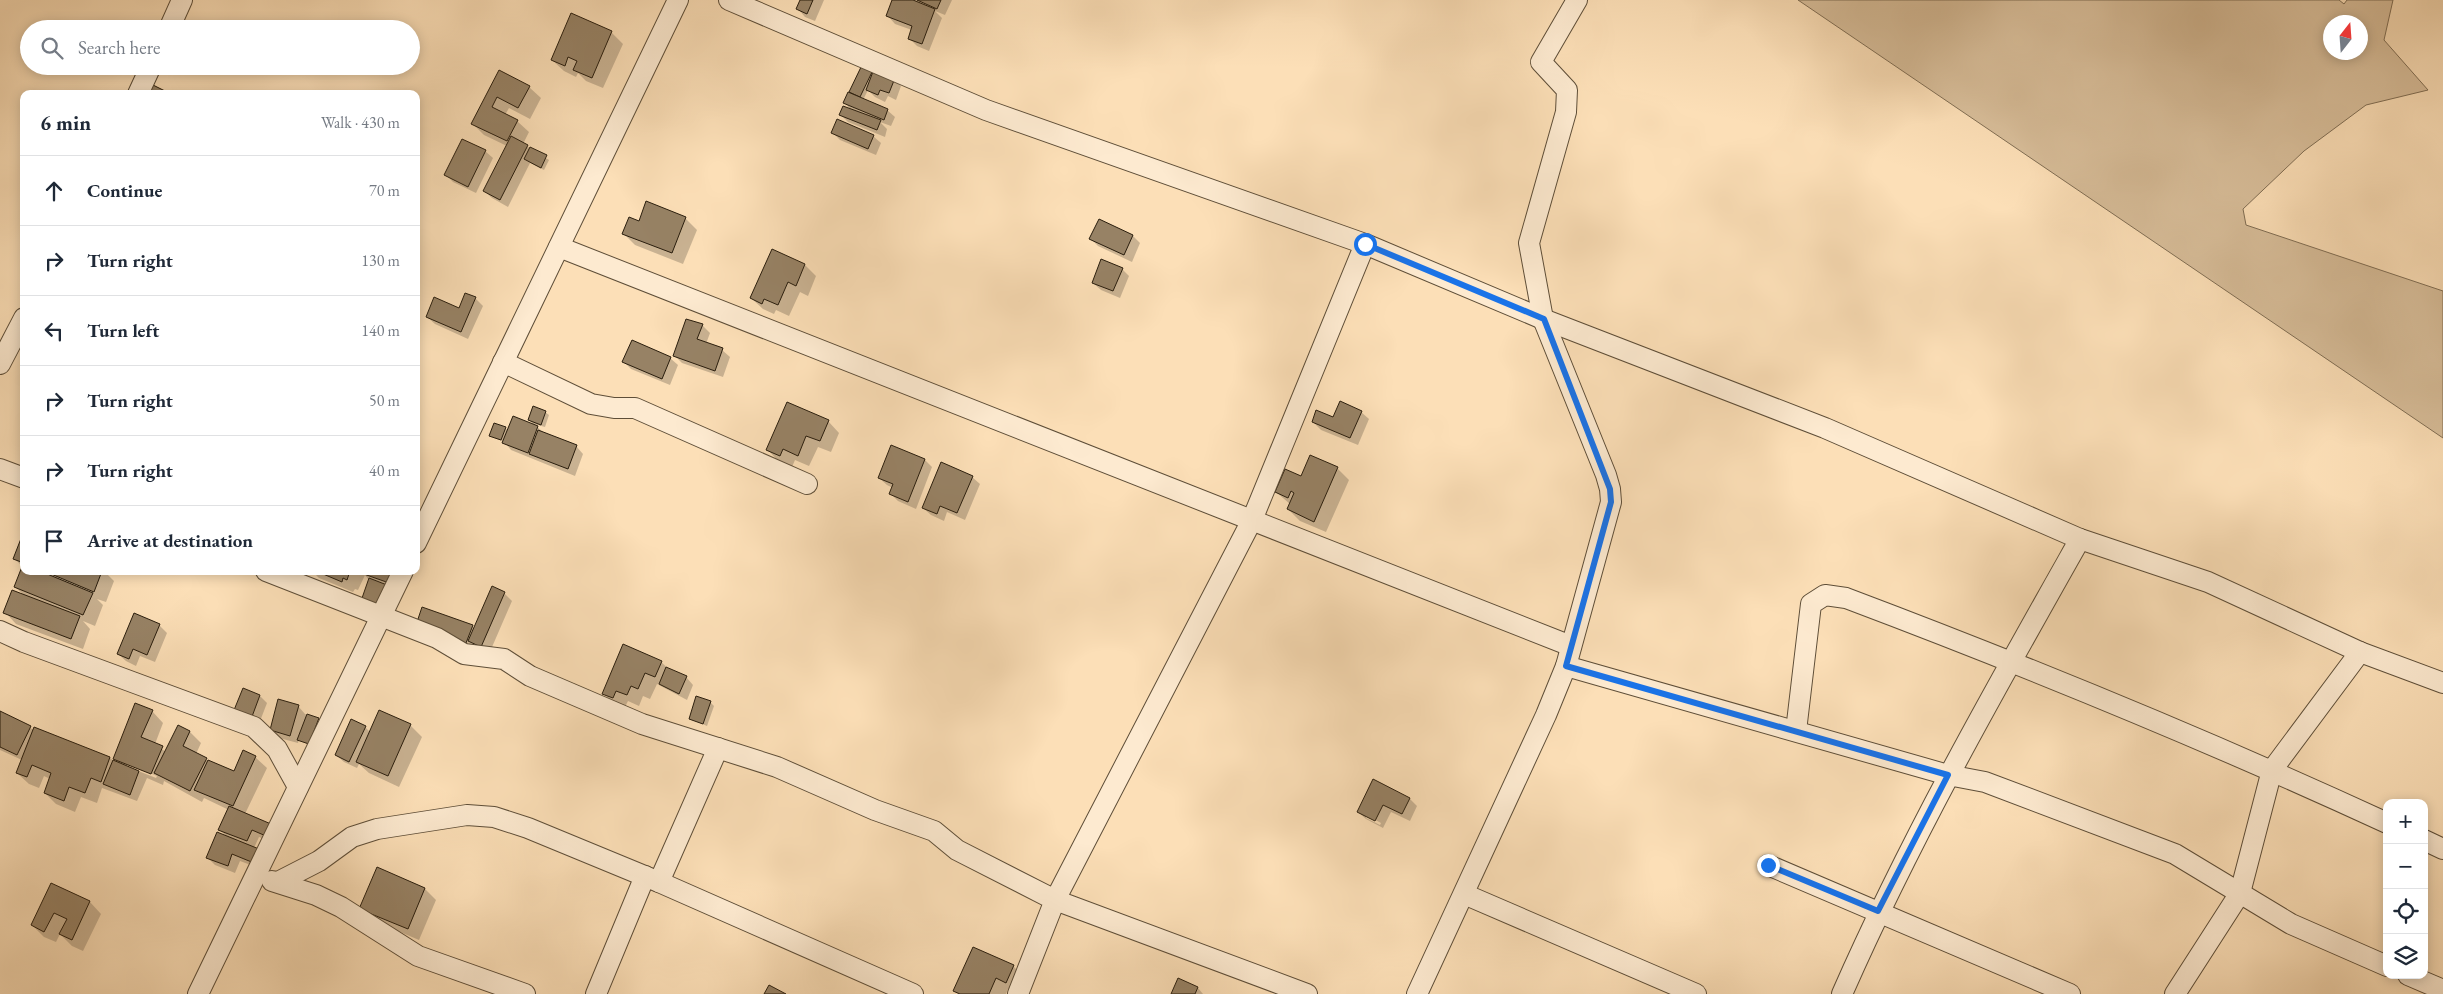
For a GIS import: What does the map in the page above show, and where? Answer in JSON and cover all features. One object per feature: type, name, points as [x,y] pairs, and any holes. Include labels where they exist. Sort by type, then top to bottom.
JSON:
[{"type":"street","points":[[173,20],[182,0]]},
{"type":"street","points":[[420,535],[678,0]]},
{"type":"street","points":[[729,0],[986,110],[1365,244],[1544,319],[1825,428],[2080,539],[2208,582],[2360,652],[2443,683]]},
{"type":"street","points":[[1417,994],[1546,715],[1566,666],[1611,502],[1610,489],[1544,319],[1529,243],[1566,112],[1567,90],[1540,62],[1577,0]]},
{"type":"street","points":[[140,90],[147,75]]},
{"type":"street","points":[[1018,994],[1055,900],[1252,520],[1365,244]]},
{"type":"street","points":[[559,247],[1571,646]]},
{"type":"street","points":[[0,364],[20,326]]},
{"type":"street","points":[[503,362],[591,404],[614,408],[635,408],[807,484]]},
{"type":"street","points":[[0,468],[20,476]]},
{"type":"street","points":[[1842,994],[1878,911],[1948,775],[2080,539]]},
{"type":"street","points":[[276,575],[437,638],[464,654],[504,660],[530,676],[642,724],[778,767],[875,810],[934,831],[958,850],[1055,900],[1307,994]]},
{"type":"street","points":[[198,994],[401,575]]},
{"type":"street","points":[[1796,730],[1811,604],[1825,595],[1846,598],[2012,661],[2272,770],[2383,821]]},
{"type":"street","points":[[0,631],[24,642],[254,727],[277,748],[298,787]]},
{"type":"street","points":[[2175,994],[2240,893],[2272,770],[2360,652]]},
{"type":"street","points":[[1566,666],[1796,730],[1948,775],[1985,782],[2175,854],[2291,924],[2383,964]]},
{"type":"street","points":[[596,994],[718,748]]},
{"type":"street","points":[[278,882],[319,861],[352,837],[377,829],[467,816],[494,817],[528,828],[652,879],[913,994]]},
{"type":"street","points":[[2428,842],[2443,848]]},
{"type":"street","points":[[1768,865],[2070,994]]},
{"type":"street","points":[[255,877],[278,882],[316,895],[341,907],[418,956],[525,994]]},
{"type":"street","points":[[1464,894],[1696,994]]},
{"type":"street","points":[[2417,979],[2443,990]]},
{"type":"shaded area","points":[[1798,0],[2339,0],[2344,4],[2347,0],[2393,0],[2384,40],[2428,90],[2366,105],[2304,151],[2243,209],[2246,225],[2443,291],[2443,438]]},
{"type":"building","points":[[800,0],[813,0],[807,14],[796,9]]},
{"type":"building","points":[[892,0],[913,0],[935,9],[922,44],[908,39],[912,26],[886,16]]},
{"type":"building","points":[[917,0],[941,0],[937,9]]},
{"type":"building","points":[[571,13],[612,31],[592,78],[573,70],[577,61],[568,57],[565,66],[551,60]]},
{"type":"building","points":[[862,65],[873,70],[860,97],[849,92]]},
{"type":"building","points":[[874,69],[895,78],[889,93],[880,90],[878,95],[866,90]]},
{"type":"building","points":[[499,70],[530,86],[518,108],[497,97],[492,107],[518,120],[507,141],[471,124]]},
{"type":"building","points":[[153,85],[163,90],[151,90]]},
{"type":"building","points":[[848,92],[888,109],[884,120],[843,103]]},
{"type":"building","points":[[843,106],[881,120],[877,130],[839,115]]},
{"type":"building","points":[[837,119],[874,135],[868,149],[831,133]]},
{"type":"building","points":[[511,136],[528,145],[500,200],[483,191]]},
{"type":"building","points":[[462,139],[486,150],[468,187],[444,175]]},
{"type":"building","points":[[530,147],[547,155],[541,168],[524,159]]},
{"type":"building","points":[[646,201],[686,217],[672,253],[622,234],[629,217],[639,221]]},
{"type":"building","points":[[1099,219],[1133,235],[1124,255],[1089,239]]},
{"type":"building","points":[[772,249],[805,264],[796,286],[788,282],[778,305],[764,299],[762,304],[750,298]]},
{"type":"building","points":[[1101,259],[1123,268],[1113,291],[1092,283]]},
{"type":"building","points":[[465,293],[476,297],[461,332],[426,317],[434,297],[459,308]]},
{"type":"building","points":[[686,319],[703,324],[697,339],[723,348],[715,371],[673,356]]},
{"type":"building","points":[[632,340],[671,357],[662,379],[622,362]]},
{"type":"building","points":[[1340,401],[1362,411],[1350,438],[1312,422],[1316,410],[1333,417]]},
{"type":"building","points":[[787,402],[829,420],[820,441],[806,436],[798,456],[783,449],[780,456],[766,450]]},
{"type":"building","points":[[533,406],[546,411],[541,425],[528,420]]},
{"type":"building","points":[[513,416],[538,426],[528,453],[502,443]]},
{"type":"building","points":[[494,423],[506,427],[501,440],[489,436]]},
{"type":"building","points":[[538,430],[577,445],[568,469],[529,454]]},
{"type":"building","points":[[891,445],[925,459],[908,502],[889,494],[893,484],[878,478]]},
{"type":"building","points":[[1310,455],[1338,467],[1314,522],[1287,509],[1294,493],[1291,491],[1288,498],[1275,492],[1285,469],[1301,476]]},
{"type":"building","points":[[941,462],[973,476],[957,513],[940,506],[937,514],[922,508]]},
{"type":"building","points":[[20,541],[20,562],[13,559]]},
{"type":"building","points":[[20,572],[20,575],[50,575],[93,593],[83,615],[14,587]]},
{"type":"building","points":[[54,575],[100,575],[94,592]]},
{"type":"building","points":[[325,575],[349,575],[347,580],[343,578],[342,582]]},
{"type":"building","points":[[367,575],[395,575],[392,584]]},
{"type":"building","points":[[369,578],[387,585],[379,607],[361,601]]},
{"type":"building","points":[[492,586],[505,592],[481,647],[468,641]]},
{"type":"building","points":[[12,590],[80,616],[71,639],[3,613]]},
{"type":"building","points":[[422,607],[473,625],[466,643],[416,625]]},
{"type":"building","points":[[134,613],[160,624],[147,655],[133,649],[129,659],[117,654]]},
{"type":"building","points":[[623,644],[662,661],[655,677],[645,673],[638,689],[631,686],[627,695],[616,691],[613,698],[602,694]]},
{"type":"building","points":[[666,667],[687,676],[679,694],[659,684]]},
{"type":"building","points":[[243,688],[260,695],[250,722],[232,715]]},
{"type":"building","points":[[696,696],[711,701],[703,724],[689,719]]},
{"type":"building","points":[[278,699],[299,705],[290,736],[270,730]]},
{"type":"building","points":[[135,703],[153,710],[141,737],[163,746],[151,774],[113,759]]},
{"type":"building","points":[[379,710],[411,724],[388,776],[356,762]]},
{"type":"building","points":[[0,711],[31,726],[17,755],[0,747]]},
{"type":"building","points":[[307,714],[319,718],[309,744],[297,740]]},
{"type":"building","points":[[351,719],[366,726],[349,762],[335,755]]},
{"type":"building","points":[[178,725],[190,731],[183,746],[207,758],[190,791],[154,773]]},
{"type":"building","points":[[34,727],[110,757],[101,782],[91,778],[85,793],[69,787],[64,801],[44,793],[51,773],[32,765],[27,777],[16,773]]},
{"type":"building","points":[[243,750],[256,756],[233,806],[194,790],[208,760],[234,771]]},
{"type":"building","points":[[113,760],[139,771],[130,795],[103,784]]},
{"type":"building","points":[[1373,779],[1410,798],[1402,814],[1383,805],[1375,821],[1357,812]]},
{"type":"building","points":[[229,806],[271,824],[266,836],[252,830],[247,841],[218,830]]},
{"type":"building","points":[[217,832],[259,849],[254,863],[232,854],[228,866],[206,858]]},
{"type":"building","points":[[377,867],[425,888],[408,929],[359,909]]},
{"type":"building","points":[[51,883],[90,901],[72,940],[59,934],[67,919],[54,913],[44,932],[31,925]]},
{"type":"building","points":[[973,947],[1014,965],[1006,983],[996,978],[989,994],[960,994],[953,991]]},
{"type":"building","points":[[1178,978],[1198,987],[1195,994],[1171,994]]},
{"type":"building","points":[[769,985],[786,994],[764,994]]},
{"type":"route","points":[[1365,244],[1544,319],[1606,475],[1611,502],[1566,666],[1948,775],[1878,911],[1768,865]]}]
